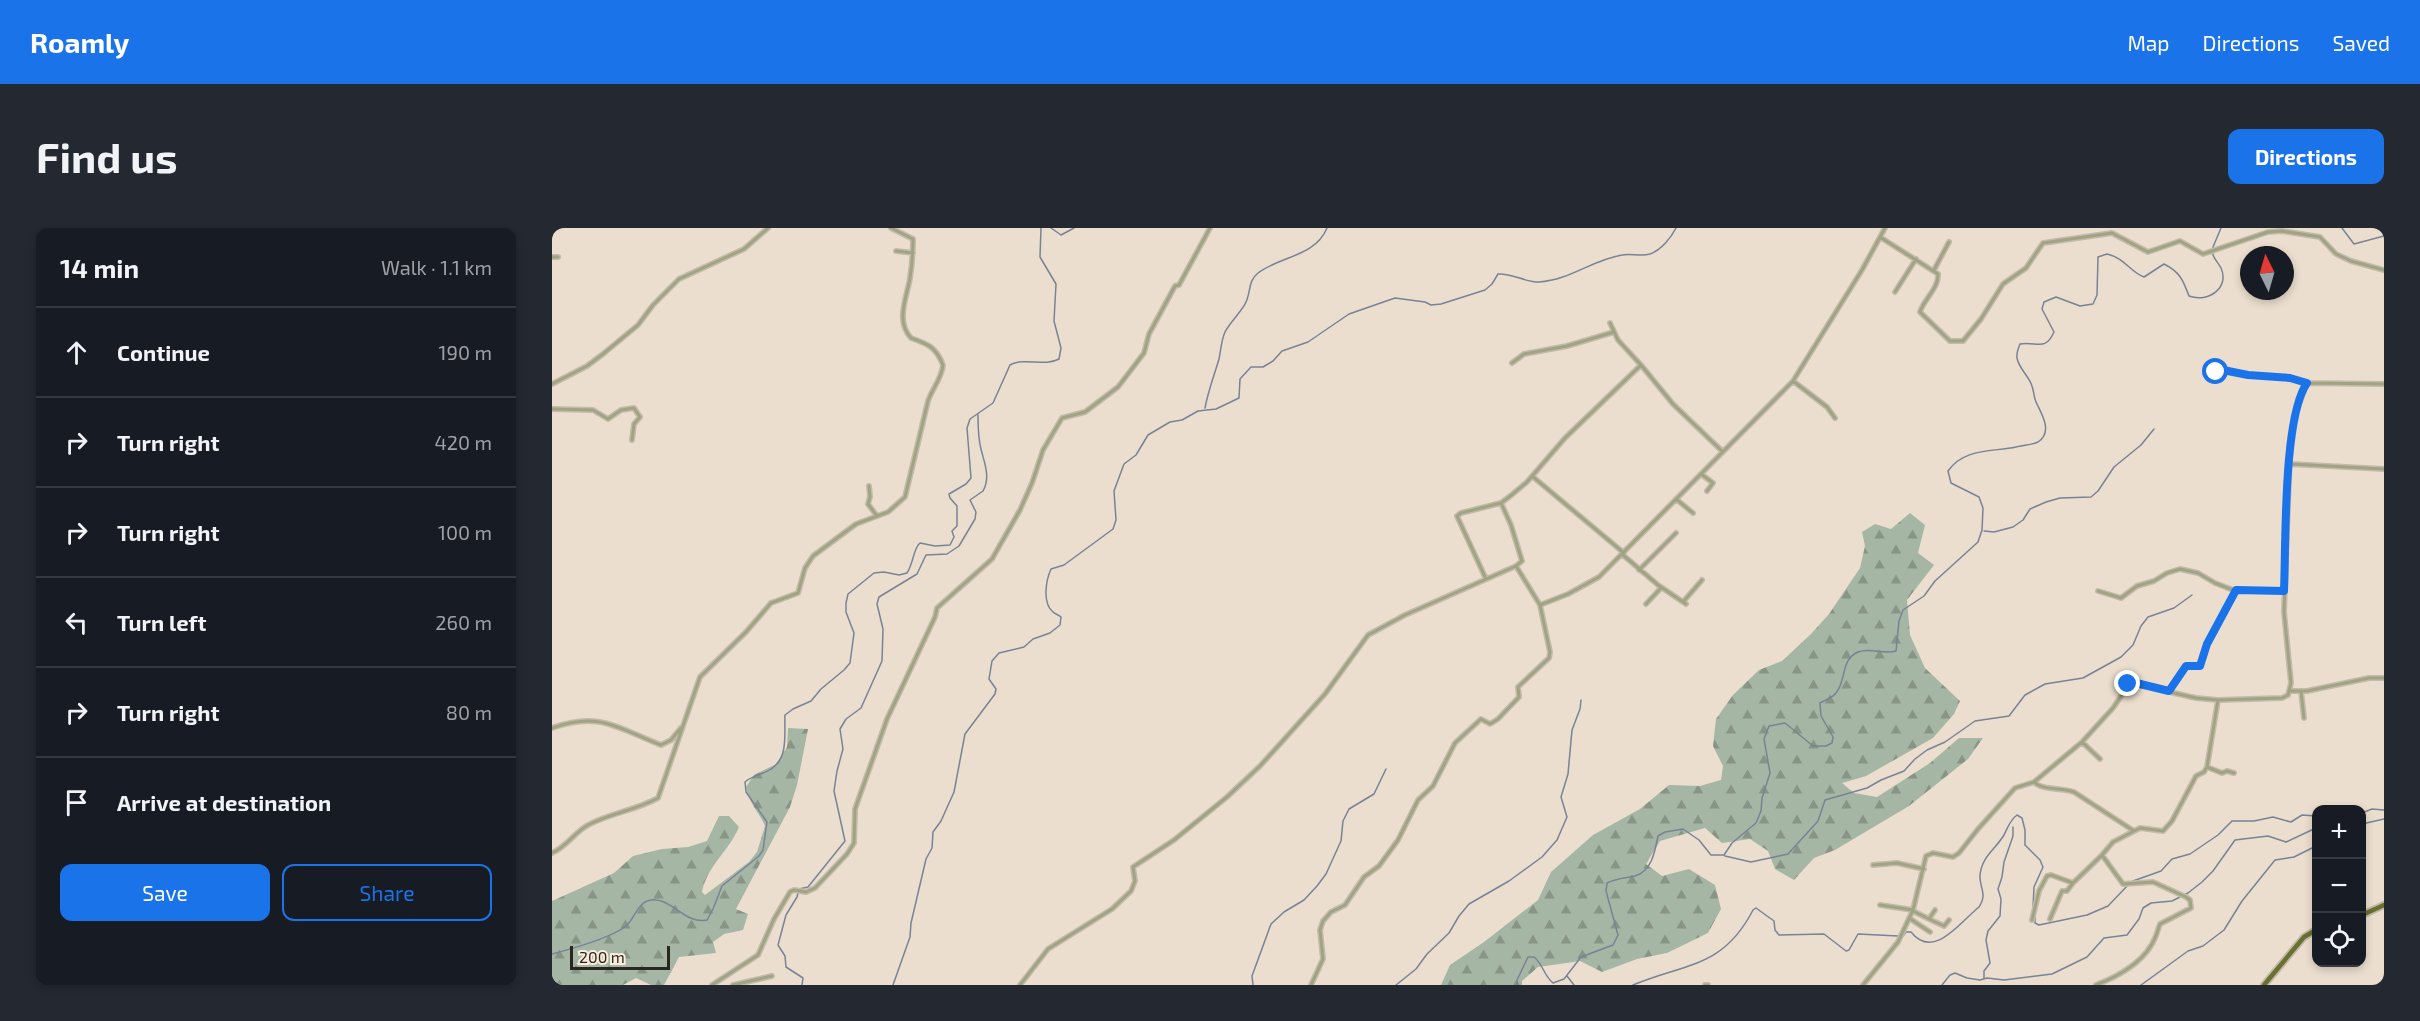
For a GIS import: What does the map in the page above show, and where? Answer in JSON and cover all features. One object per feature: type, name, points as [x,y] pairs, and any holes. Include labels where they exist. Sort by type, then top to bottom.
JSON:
[{"type":"main road","points":[[2366,913],[2384,905]]},
{"type":"main road","points":[[2264,985],[2304,937],[2312,932]]},
{"type":"street","points":[[552,384],[587,366],[603,354],[638,325],[653,305],[679,279],[744,249],[768,228]]},
{"type":"street","points":[[552,853],[565,846],[587,825],[658,798],[699,677],[746,632],[771,603],[798,593],[805,567],[813,556],[856,524],[896,506],[908,493],[928,401],[943,369],[942,361],[929,345],[924,341],[911,338],[904,327],[913,239],[891,228]]},
{"type":"street","points":[[712,985],[758,955],[774,919],[790,892],[794,890],[806,892],[815,888],[848,854],[854,843],[855,809],[887,719],[935,618],[937,608],[992,560],[1020,510],[1043,450],[1062,418],[1085,412],[1111,394],[1144,353],[1145,342],[1160,312],[1175,286],[1179,285],[1210,228]]},
{"type":"street","points":[[1540,605],[1585,586],[1599,577],[1793,381],[1862,270],[1885,228]]},
{"type":"street","points":[[1880,237],[1934,270],[1939,278],[1920,312],[1950,340],[1956,342],[1963,341],[1981,319],[2003,284],[2026,268],[2040,246],[2049,240],[2067,241],[2112,233],[2148,252],[2180,242],[2203,254],[2268,232],[2282,231],[2320,237],[2336,254],[2351,261],[2384,270]]},
{"type":"street","points":[[1934,270],[1949,242]]},
{"type":"street","points":[[896,251],[913,253]]},
{"type":"street","points":[[552,257],[558,257]]},
{"type":"street","points":[[1895,292],[1916,259]]},
{"type":"street","points":[[1610,323],[1618,340],[1672,404],[1722,451]]},
{"type":"street","points":[[1512,363],[1524,354],[1593,339],[1614,332]]},
{"type":"street","points":[[1486,579],[1457,516],[1501,503],[1524,485],[1565,438],[1641,365]]},
{"type":"street","points":[[2206,376],[2207,369],[2290,378],[2307,383],[2384,384]]},
{"type":"street","points":[[1793,381],[1827,407],[1835,418]]},
{"type":"street","points":[[2290,691],[2284,591],[2290,464],[2295,417],[2307,383]]},
{"type":"street","points":[[552,409],[593,411],[608,419],[621,410],[634,408],[640,417],[634,424],[632,440]]},
{"type":"street","points":[[2290,464],[2384,469]]},
{"type":"street","points":[[1701,474],[1713,483],[1707,491]]},
{"type":"street","points":[[1532,476],[1624,554],[1639,570],[1685,603],[1702,580]]},
{"type":"street","points":[[869,486],[868,504],[877,516]]},
{"type":"street","points":[[1676,499],[1693,513]]},
{"type":"street","points":[[1020,985],[1048,949],[1112,909],[1131,891],[1135,881],[1133,867],[1174,840],[1227,797],[1260,766],[1325,694],[1368,635],[1405,615],[1516,566],[1522,561],[1511,525],[1501,503]]},
{"type":"street","points":[[1639,570],[1676,533]]},
{"type":"street","points":[[1311,985],[1323,959],[1320,930],[1323,921],[1331,912],[1345,905],[1353,890],[1379,866],[1398,840],[1418,800],[1433,786],[1462,734],[1481,719],[1490,724],[1498,719],[1519,697],[1518,687],[1549,658],[1550,651],[1540,605],[1516,566]]},
{"type":"street","points":[[2098,591],[2121,598],[2137,585],[2154,581],[2180,569],[2193,571],[2215,583],[2236,590],[2284,591]]},
{"type":"street","points":[[1646,604],[1661,587]]},
{"type":"street","points":[[2169,691],[2186,666],[2200,666],[2207,644],[2236,590]]},
{"type":"street","points":[[1863,985],[1898,942],[1913,910],[1926,855],[1930,853],[1948,857],[1955,856],[2015,788],[2034,782],[2082,742],[2113,708],[2130,683],[2196,698],[2218,700],[2282,698],[2290,691],[2301,692],[2369,678],[2384,678]]},
{"type":"street","points":[[2301,692],[2304,718]]},
{"type":"street","points":[[2050,919],[2061,891],[2067,891],[2113,842],[2142,828],[2160,831],[2166,828],[2196,776],[2204,772],[2207,767],[2218,700]]},
{"type":"street","points":[[552,728],[573,720],[590,719],[606,722],[661,745],[671,740],[681,728]]},
{"type":"street","points":[[2082,742],[2100,759]]},
{"type":"street","points":[[2207,767],[2222,773],[2227,771],[2234,773]]},
{"type":"street","points":[[2034,782],[2041,787],[2063,788],[2074,792],[2134,831]]},
{"type":"street","points":[[2096,985],[2138,962],[2156,938],[2160,924],[2188,911],[2192,903],[2186,897],[2157,883],[2125,885],[2102,855]]},
{"type":"street","points":[[1873,865],[1897,863],[1924,869]]},
{"type":"street","points":[[2032,920],[2039,891],[2047,876],[2051,875],[2073,883]]},
{"type":"street","points":[[1880,906],[1913,910],[1944,926],[1949,920]]},
{"type":"street","points":[[1929,919],[1935,910]]},
{"type":"street","points":[[1909,918],[1930,932]]},
{"type":"street","points":[[733,985],[772,976]]},
{"type":"green space","points":[[1910,513],[1925,525],[1918,553],[1934,565],[1907,600],[1910,635],[1925,668],[1960,701],[1954,714],[1933,738],[1866,776],[1842,783],[1854,793],[1877,797],[1930,763],[1959,738],[1983,738],[1968,759],[1909,806],[1835,850],[1814,858],[1794,880],[1775,869],[1768,851],[1750,839],[1722,843],[1705,828],[1660,841],[1646,864],[1662,876],[1689,869],[1715,885],[1721,909],[1708,933],[1667,953],[1637,959],[1602,972],[1580,961],[1538,967],[1522,981],[1522,985],[1441,985],[1450,965],[1538,900],[1551,872],[1593,835],[1640,809],[1669,785],[1700,786],[1721,780],[1723,766],[1713,746],[1716,719],[1733,695],[1759,670],[1782,661],[1829,614],[1860,568],[1865,546],[1862,532],[1875,524],[1891,529]]},
{"type":"green space","points":[[788,728],[808,729],[797,785],[790,807],[736,909],[748,914],[743,930],[724,934],[713,942],[716,953],[679,957],[664,985],[651,985],[636,978],[623,985],[552,985],[552,901],[614,873],[633,856],[662,849],[688,847],[707,841],[719,816],[729,816],[739,827],[730,844],[708,874],[702,892],[705,895],[749,862],[757,852],[765,826],[746,787],[754,775],[776,764],[787,747]]},
{"type":"waterway","points":[[552,954],[611,935],[626,926],[646,901],[658,900],[692,919],[707,920],[722,886],[759,856],[763,850],[767,822],[746,792],[745,782],[771,769],[781,758],[785,715],[811,701],[850,663],[854,633],[846,612],[848,594],[874,573],[899,575],[907,573],[920,543],[935,546],[950,545],[954,537],[952,531],[957,526],[957,506],[949,494],[966,484],[971,478],[967,428],[970,419],[993,403],[1010,365],[1059,359],[1061,348],[1054,321],[1056,284],[1040,257],[1041,228]]},
{"type":"waterway","points":[[1051,228],[1061,235],[1074,228]]},
{"type":"waterway","points":[[1205,408],[1224,335],[1248,298],[1255,276],[1267,267],[1314,245],[1327,228]]},
{"type":"waterway","points":[[893,985],[910,937],[911,923],[926,859],[932,848],[933,832],[941,821],[954,792],[965,734],[995,694],[996,689],[989,679],[992,661],[999,653],[1024,647],[1033,639],[1050,633],[1060,625],[1061,617],[1050,608],[1046,597],[1051,569],[1064,565],[1113,529],[1116,520],[1114,491],[1124,464],[1136,455],[1148,435],[1170,422],[1182,420],[1198,411],[1216,409],[1239,398],[1240,379],[1251,367],[1263,367],[1273,361],[1282,351],[1308,342],[1349,314],[1395,298],[1431,305],[1441,304],[1485,290],[1498,274],[1534,282],[1561,278],[1611,258],[1650,254],[1658,250],[1676,228]]},
{"type":"waterway","points":[[1517,985],[1517,980],[1528,957],[1534,957],[1537,960],[1553,983],[1564,979],[1581,957],[1613,945],[1618,935],[1606,891],[1607,883],[1635,876],[1645,870],[1652,860],[1658,836],[1665,832],[1683,829],[1699,840],[1711,855],[1724,855],[1732,843],[1756,823],[1770,773],[1764,739],[1769,726],[1785,723],[1813,746],[1826,746],[1832,743],[1833,737],[1821,716],[1820,703],[1836,693],[1849,660],[1858,652],[1863,651],[1896,651],[1899,621],[1903,610],[1924,596],[1935,581],[1978,542],[1982,530],[1983,508],[1979,497],[1951,483],[1948,471],[1962,458],[1979,452],[2033,444],[2038,442],[2045,433],[2045,423],[2035,400],[2032,386],[2017,356],[2020,344],[2044,344],[2051,338],[2054,332],[2042,309],[2044,302],[2056,297],[2080,306],[2093,304],[2097,295],[2098,257],[2107,254],[2144,277],[2164,264],[2180,277],[2189,296],[2196,298],[2210,295],[2216,292],[2222,282],[2221,268],[2213,255],[2213,247],[2221,228]]},
{"type":"waterway","points":[[2342,228],[2354,244],[2384,236]]},
{"type":"waterway","points":[[802,985],[803,978],[786,967],[785,956],[778,945],[786,915],[799,889],[808,887],[845,841],[834,791],[843,749],[840,729],[846,719],[861,708],[882,661],[883,629],[877,604],[879,597],[917,574],[926,555],[947,554],[959,546],[975,519],[976,512],[970,500],[983,491],[987,475],[979,441],[978,415]]},
{"type":"waterway","points":[[1984,531],[1994,532],[2013,527],[2023,520],[2030,509],[2046,502],[2060,498],[2091,497],[2098,491],[2114,467],[2141,445],[2154,429]]},
{"type":"waterway","points":[[1725,856],[1751,862],[1788,854],[1818,821],[1825,800],[1867,788],[1904,771],[1927,750],[1945,742],[1975,721],[2009,716],[2025,695],[2045,684],[2083,678],[2121,657],[2133,645],[2141,626],[2148,617],[2174,608],[2192,595]]},
{"type":"waterway","points":[[1396,985],[1416,969],[1427,954],[1449,933],[1469,904],[1509,881],[1542,857],[1557,840],[1567,817],[1561,797],[1568,774],[1572,730],[1581,700]]},
{"type":"waterway","points":[[1253,985],[1252,976],[1271,924],[1284,912],[1304,900],[1326,874],[1341,841],[1343,821],[1349,809],[1374,794],[1386,769]]},
{"type":"waterway","points":[[2366,811],[2372,809],[2384,810]]},
{"type":"waterway","points":[[1903,936],[1906,932],[1911,932],[1920,940],[1938,941],[1956,929],[1979,907],[1983,898],[1980,880],[1983,863],[2017,815],[2022,818],[2025,845],[2040,860],[2043,867],[2034,887],[2033,907]]},
{"type":"waterway","points":[[2133,881],[2161,871],[2172,859],[2190,854],[2218,835],[2232,821],[2254,821],[2273,817],[2291,822],[2302,815],[2312,816]]},
{"type":"waterway","points":[[2366,823],[2384,819]]},
{"type":"waterway","points":[[1984,978],[1984,971],[1990,963],[1986,940],[1988,931],[2000,916],[2001,899],[1998,889],[2013,836],[2013,827]]},
{"type":"waterway","points":[[1942,985],[1950,975],[1955,973],[1980,980],[1987,978],[2004,980],[2052,974],[2087,957],[2104,938],[2127,935],[2139,919],[2143,908],[2151,903],[2172,901],[2188,893],[2213,871],[2235,840],[2268,836],[2286,842],[2312,830]]},
{"type":"waterway","points":[[2141,985],[2188,951],[2203,946],[2224,930],[2242,901],[2275,860],[2294,857],[2312,848]]},
{"type":"waterway","points":[[2035,914],[2035,923],[2039,925],[2087,915],[2108,906],[2129,884]]},
{"type":"waterway","points":[[1633,985],[1702,961],[1716,953],[1729,943],[1756,908],[1774,921],[1775,930],[1779,935],[1824,934],[1846,951],[1849,950],[1858,934],[1898,936]]},
{"type":"waterway","points":[[1567,976],[1574,985]]},
{"type":"route","points":[[2128,684],[2132,682],[2169,691],[2187,665],[2200,666],[2207,644],[2236,590],[2284,591],[2290,448],[2295,417],[2307,383],[2290,378],[2248,375],[2223,370],[2216,372]]}]
